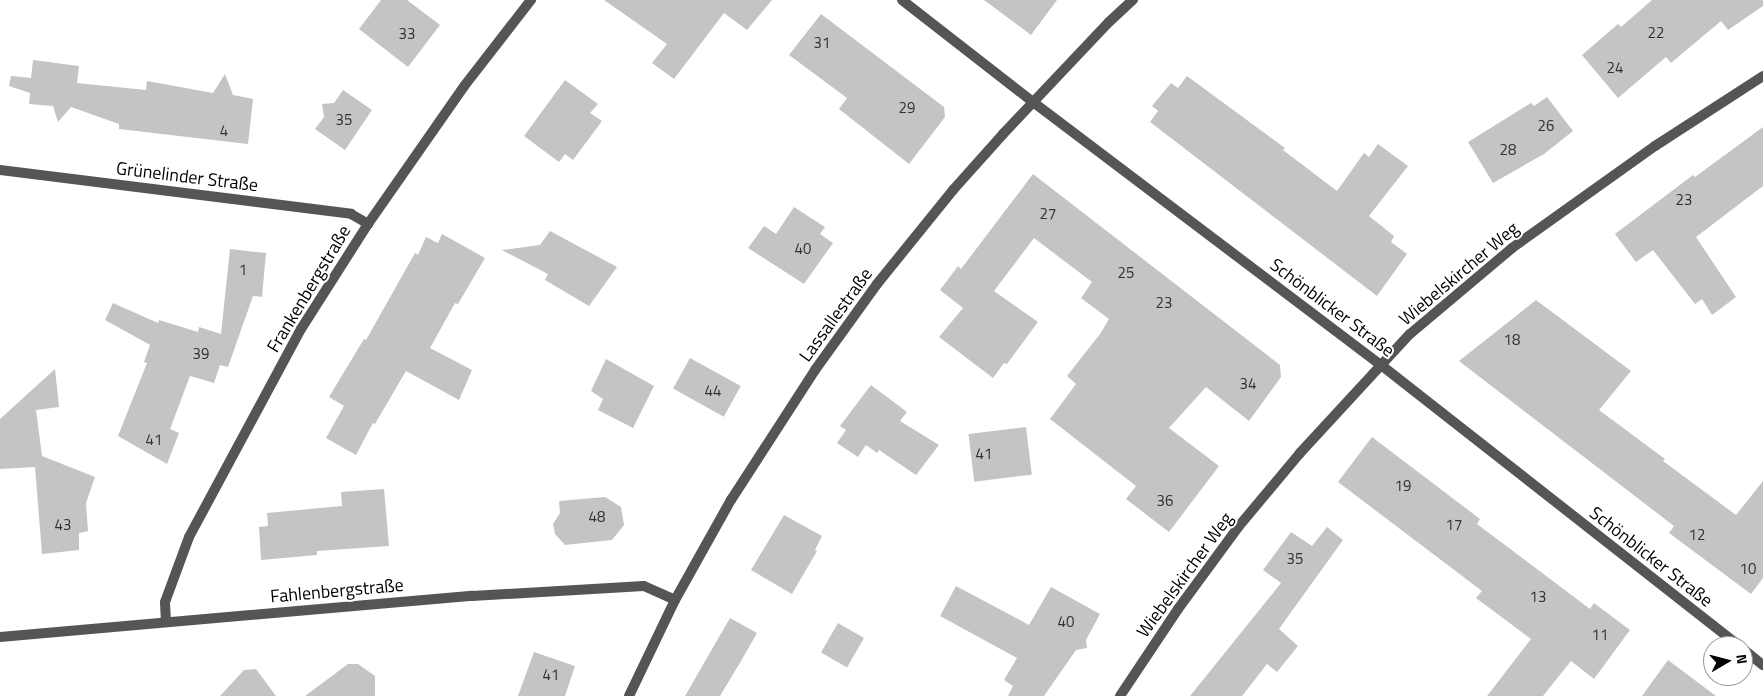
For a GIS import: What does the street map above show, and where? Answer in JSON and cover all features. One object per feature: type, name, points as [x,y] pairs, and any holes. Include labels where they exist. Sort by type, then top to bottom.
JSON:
[{"type":"street","name":"Frankenbergstraße","points":[[166,622],[165,602],[189,537],[301,329],[368,224],[465,84],[531,0]]},
{"type":"street","name":"Schönblicker Straße","points":[[902,0],[1033,102],[1381,365],[1725,636]]},
{"type":"street","name":"Lassallestraße","points":[[629,696],[675,600],[731,500],[815,370],[877,284],[952,190],[1109,22],[1134,0]]},
{"type":"street","name":"Wiebelskircher Weg","points":[[1120,696],[1178,609],[1239,526],[1300,453],[1410,334],[1512,248],[1655,146],[1763,76]]},
{"type":"street","name":"Grünelinder Straße","points":[[0,170],[351,214],[368,224]]},
{"type":"street","name":"Fahlenbergstraße","points":[[0,637],[472,596],[644,586],[675,600]]},
{"type":"building","points":[[381,0],[407,0],[440,25],[408,67],[359,29]]},
{"type":"building","points":[[604,0],[772,0],[747,30],[724,13],[674,79],[652,63],[667,44]]},
{"type":"building","points":[[984,0],[1057,0],[1031,35]]},
{"type":"building","points":[[1652,0],[1763,0],[1763,6],[1728,30],[1721,21],[1671,63],[1666,57],[1618,98],[1582,55],[1618,24],[1621,27]]},
{"type":"building","points":[[821,14],[944,107],[945,117],[909,164],[839,109],[847,98],[789,55]]},
{"type":"building","points":[[33,60],[79,66],[77,83],[146,90],[147,81],[213,93],[225,74],[233,95],[253,99],[248,144],[119,129],[119,124],[71,107],[58,122],[53,106],[29,104],[30,93],[9,86],[11,76],[31,78]]},
{"type":"building","points":[[1187,76],[1285,148],[1283,150],[1337,191],[1364,153],[1369,157],[1378,144],[1408,166],[1369,216],[1394,236],[1391,242],[1407,254],[1377,296],[1150,122],[1158,111],[1152,106],[1171,83],[1178,88]]},
{"type":"building","points":[[565,80],[598,104],[590,113],[602,121],[573,160],[565,154],[559,162],[524,136]]},
{"type":"building","points":[[343,90],[372,110],[345,150],[315,129],[324,117],[322,104],[334,103]]},
{"type":"building","points":[[1547,97],[1573,131],[1544,154],[1493,183],[1468,142],[1531,103],[1534,106]]},
{"type":"building","points":[[1763,127],[1763,186],[1696,237],[1736,297],[1712,315],[1702,299],[1695,304],[1653,250],[1636,262],[1615,234],[1693,175],[1695,177]]},
{"type":"building","points":[[1033,174],[1280,365],[1281,377],[1249,421],[1206,387],[1169,428],[1219,466],[1169,532],[1126,499],[1136,486],[1050,419],[1076,384],[1067,376],[1100,334],[1109,319],[1081,298],[1092,282],[1034,238],[994,291],[1038,322],[1007,364],[1004,363],[993,378],[939,337],[963,308],[940,290],[958,266],[961,269]]},
{"type":"building","points":[[794,207],[825,227],[820,234],[833,243],[804,284],[748,248],[764,226],[776,234]]},
{"type":"building","points":[[550,231],[617,267],[589,306],[545,280],[548,274],[502,250],[540,245]]},
{"type":"building","points":[[442,234],[485,258],[458,304],[455,303],[430,348],[472,370],[459,400],[406,371],[375,424],[373,423],[356,455],[326,438],[344,406],[329,397],[364,339],[366,340],[415,253],[418,255],[426,237],[438,243]]},
{"type":"building","points":[[230,249],[266,253],[262,297],[253,296],[228,367],[220,365],[214,383],[190,376],[170,429],[179,433],[167,464],[118,436],[147,363],[144,362],[150,345],[105,320],[113,303],[158,323],[159,320],[198,332],[199,327],[221,334]]},
{"type":"building","points":[[1536,300],[1631,371],[1599,410],[1665,459],[1663,461],[1736,515],[1763,481],[1763,578],[1751,594],[1669,533],[1674,526],[1459,361]]},
{"type":"building","points":[[690,358],[741,386],[724,417],[673,389]]},
{"type":"building","points":[[606,359],[654,386],[633,428],[598,410],[603,399],[591,391]]},
{"type":"building","points":[[55,369],[59,407],[36,410],[42,456],[95,477],[86,503],[88,531],[79,533],[79,550],[42,554],[35,467],[0,469],[0,419]]},
{"type":"building","points":[[871,385],[907,412],[900,421],[939,445],[916,475],[879,450],[877,453],[866,445],[858,457],[837,443],[846,430],[840,426]]},
{"type":"building","points":[[1026,427],[1032,475],[974,482],[968,434]]},
{"type":"building","points":[[1372,437],[1480,519],[1477,524],[1590,609],[1594,603],[1630,630],[1594,679],[1571,661],[1543,696],[1487,696],[1531,639],[1476,598],[1482,591],[1338,482]]},
{"type":"building","points":[[384,489],[389,546],[317,551],[317,555],[261,560],[259,527],[268,526],[267,513],[342,506],[341,492]]},
{"type":"building","points":[[605,497],[621,507],[624,525],[612,540],[565,545],[555,534],[553,524],[560,513],[559,501]]},
{"type":"building","points":[[784,515],[822,536],[815,550],[817,551],[792,594],[751,570]]},
{"type":"building","points":[[1327,527],[1343,540],[1279,629],[1298,646],[1277,672],[1267,664],[1242,696],[1190,696],[1281,583],[1263,570],[1291,532],[1312,546]]},
{"type":"building","points":[[956,586],[1029,625],[1051,587],[1100,614],[1086,640],[1087,648],[1076,650],[1044,696],[1008,696],[1013,686],[1004,680],[1017,658],[940,616]]},
{"type":"building","points":[[730,618],[757,633],[741,661],[720,696],[685,696]]},
{"type":"building","points":[[838,623],[864,638],[847,667],[821,652]]},
{"type":"building","points":[[534,652],[575,666],[565,696],[518,696]]},
{"type":"building","points":[[1668,660],[1716,696],[1642,696]]},
{"type":"building","points":[[348,664],[358,664],[375,676],[375,696],[305,696]]},
{"type":"building","points":[[256,669],[276,696],[220,696],[244,670]]}]
